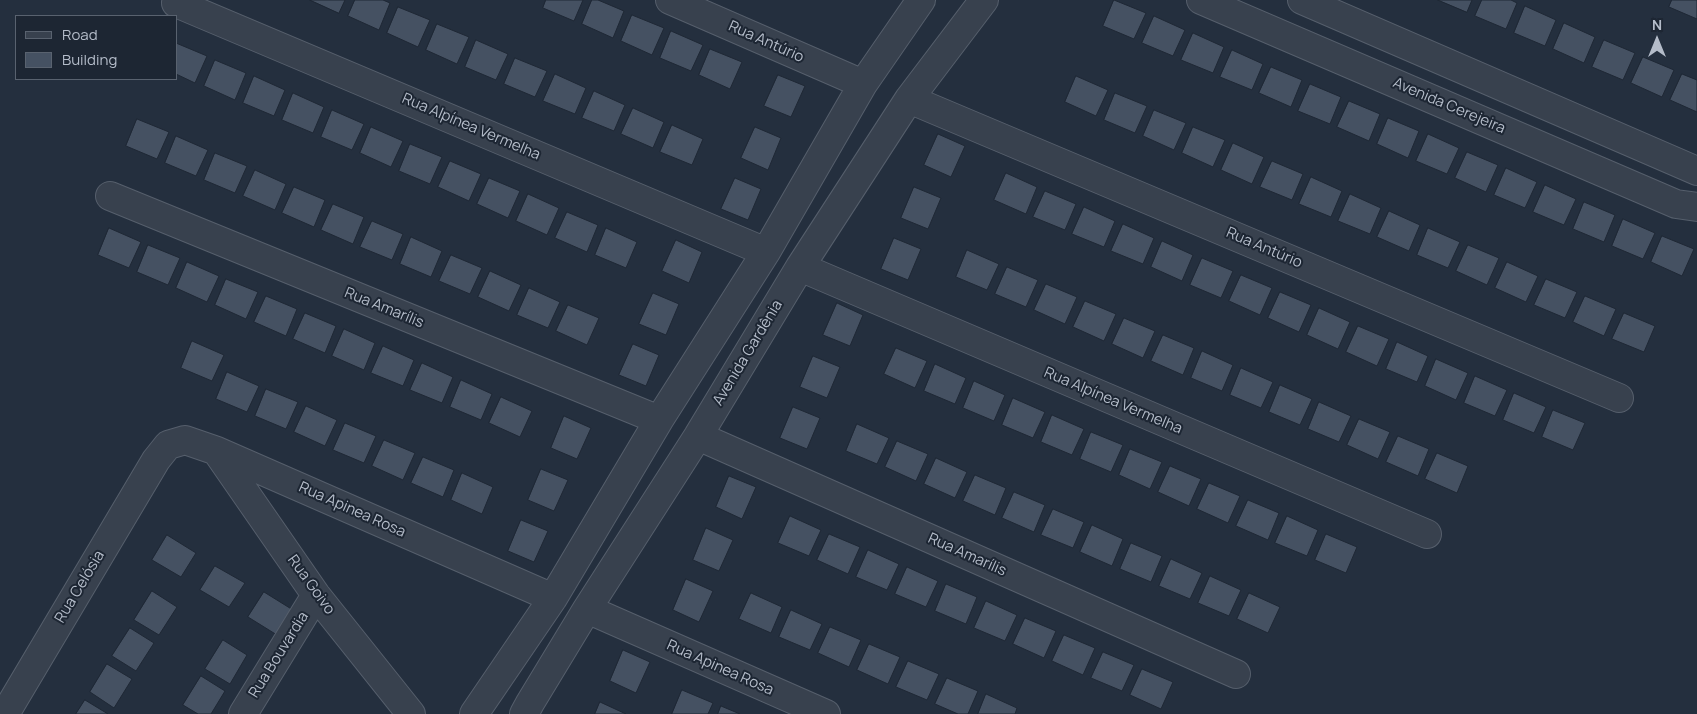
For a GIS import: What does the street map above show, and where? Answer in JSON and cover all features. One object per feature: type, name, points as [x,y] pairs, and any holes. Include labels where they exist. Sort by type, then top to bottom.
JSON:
[{"type":"street","name":"Rua Antúrio","points":[[670,0],[862,84]]},
{"type":"street","points":[[474,714],[553,598],[659,420],[766,252],[862,84],[921,0]]},
{"type":"street","name":"Avenida Gardênia","points":[[524,714],[587,609],[698,436],[800,268],[909,99],[984,0]]},
{"type":"street","name":"Avenida Cerejeira","points":[[1202,0],[1676,204],[1697,207]]},
{"type":"street","points":[[1302,0],[1697,171]]},
{"type":"street","name":"Rua Alpínea Vermelha","points":[[176,3],[766,252]]},
{"type":"street","name":"Rua Antúrio","points":[[909,99],[1619,398]]},
{"type":"street","name":"Rua Amarílis","points":[[110,196],[659,420]]},
{"type":"street","name":"Rua Alpínea Vermelha","points":[[800,268],[1427,534]]},
{"type":"street","name":"Rua Amarílis","points":[[698,436],[1236,674]]},
{"type":"street","name":"Rua Apinea Rosa","points":[[156,460],[168,445],[185,440],[217,451],[553,598]]},
{"type":"street","name":"Rua Goivo","points":[[217,451],[316,595],[411,714]]},
{"type":"street","name":"Rua Celósia","points":[[5,714],[156,460]]},
{"type":"street","name":"Rua Bouvardia","points":[[243,714],[316,595]]},
{"type":"street","name":"Rua Apinea Rosa","points":[[587,609],[826,714]]},
{"type":"building","points":[[310,0],[345,0],[339,13]]},
{"type":"building","points":[[355,0],[383,0],[390,3],[379,30],[348,16]]},
{"type":"building","points":[[546,0],[583,0],[574,21],[543,8]]},
{"type":"building","points":[[592,0],[598,0],[624,11],[613,38],[582,24]]},
{"type":"building","points":[[1114,0],[1146,13],[1134,39],[1103,26]]},
{"type":"building","points":[[1438,0],[1472,0],[1467,12]]},
{"type":"building","points":[[1482,0],[1511,0],[1517,3],[1506,29],[1475,16]]},
{"type":"building","points":[[1672,0],[1697,0],[1697,19],[1669,7]]},
{"type":"building","points":[[1525,6],[1556,20],[1545,46],[1514,33]]},
{"type":"building","points":[[398,7],[430,20],[418,47],[387,33]]},
{"type":"building","points":[[632,15],[664,28],[652,55],[621,41]]},
{"type":"building","points":[[1154,16],[1185,30],[1173,56],[1142,43]]},
{"type":"building","points":[[1564,23],[1595,37],[1584,63],[1553,49]]},
{"type":"building","points":[[437,24],[469,37],[457,64],[426,50]]},
{"type":"building","points":[[671,31],[703,45],[691,71],[660,58]]},
{"type":"building","points":[[1193,33],[1224,47],[1213,73],[1181,60]]},
{"type":"building","points":[[476,40],[508,54],[496,80],[465,67]]},
{"type":"building","points":[[1604,40],[1635,53],[1623,80],[1592,67]]},
{"type":"building","points":[[178,44],[207,56],[195,83],[178,75]]},
{"type":"building","points":[[710,49],[742,62],[730,89],[699,75]]},
{"type":"building","points":[[1232,50],[1263,64],[1252,90],[1220,77]]},
{"type":"building","points":[[1643,57],[1674,70],[1662,97],[1631,83]]},
{"type":"building","points":[[515,58],[547,71],[535,97],[504,84]]},
{"type":"building","points":[[215,60],[246,73],[235,100],[204,86]]},
{"type":"building","points":[[1271,67],[1302,80],[1291,107],[1259,93]]},
{"type":"building","points":[[555,74],[586,88],[575,114],[543,101]]},
{"type":"building","points":[[1682,74],[1697,80],[1697,112],[1670,100]]},
{"type":"building","points":[[778,75],[805,86],[791,117],[764,106]]},
{"type":"building","points":[[254,76],[285,90],[274,116],[243,103]]},
{"type":"building","points":[[1076,76],[1108,90],[1096,116],[1065,102]]},
{"type":"building","points":[[1310,84],[1341,97],[1330,124],[1298,111]]},
{"type":"building","points":[[594,91],[625,105],[614,131],[582,118]]},
{"type":"building","points":[[293,93],[324,107],[313,133],[282,120]]},
{"type":"building","points":[[1115,93],[1147,106],[1135,133],[1104,120]]},
{"type":"building","points":[[1349,101],[1380,114],[1369,141],[1337,127]]},
{"type":"building","points":[[633,108],[664,122],[653,148],[621,134]]},
{"type":"building","points":[[332,110],[364,124],[352,150],[321,137]]},
{"type":"building","points":[[1154,110],[1186,123],[1174,150],[1143,136]]},
{"type":"building","points":[[1388,118],[1419,131],[1408,158],[1377,144]]},
{"type":"building","points":[[137,119],[169,132],[157,159],[126,146]]},
{"type":"building","points":[[672,125],[703,139],[692,165],[660,152]]},
{"type":"building","points":[[371,127],[403,141],[391,167],[360,153]]},
{"type":"building","points":[[755,127],[781,138],[768,170],[741,158]]},
{"type":"building","points":[[1193,127],[1225,140],[1213,167],[1182,153]]},
{"type":"building","points":[[938,134],[965,146],[951,177],[924,165]]},
{"type":"building","points":[[1428,134],[1459,148],[1447,174],[1416,161]]},
{"type":"building","points":[[176,136],[208,150],[196,176],[165,163]]},
{"type":"building","points":[[1233,143],[1264,157],[1252,184],[1221,170]]},
{"type":"building","points":[[410,144],[442,157],[430,184],[399,171]]},
{"type":"building","points":[[1467,152],[1498,165],[1486,192],[1455,178]]},
{"type":"building","points":[[215,153],[247,166],[235,193],[204,180]]},
{"type":"building","points":[[450,161],[481,174],[469,201],[438,187]]},
{"type":"building","points":[[1272,161],[1303,174],[1292,200],[1260,187]]},
{"type":"building","points":[[1506,168],[1537,182],[1525,208],[1494,195]]},
{"type":"building","points":[[255,170],[286,184],[275,210],[243,196]]},
{"type":"building","points":[[1006,173],[1037,187],[1026,214],[994,200]]},
{"type":"building","points":[[1311,177],[1342,191],[1331,217],[1299,204]]},
{"type":"building","points":[[489,178],[520,191],[508,218],[477,204]]},
{"type":"building","points":[[735,178],[761,189],[748,220],[721,209]]},
{"type":"building","points":[[1545,185],[1576,199],[1564,225],[1533,212]]},
{"type":"building","points":[[294,187],[325,200],[314,227],[282,213]]},
{"type":"building","points":[[914,187],[941,198],[928,229],[901,218]]},
{"type":"building","points":[[1045,191],[1076,204],[1065,230],[1033,217]]},
{"type":"building","points":[[528,194],[559,208],[547,235],[516,221]]},
{"type":"building","points":[[1350,194],[1381,208],[1370,234],[1338,221]]},
{"type":"building","points":[[1584,202],[1615,215],[1604,242],[1573,229]]},
{"type":"building","points":[[333,204],[364,217],[353,244],[321,230]]},
{"type":"building","points":[[1084,207],[1115,221],[1104,247],[1072,234]]},
{"type":"building","points":[[1389,211],[1420,225],[1409,251],[1377,237]]},
{"type":"building","points":[[567,212],[598,225],[587,252],[555,238]]},
{"type":"building","points":[[1623,219],[1655,233],[1643,259],[1612,246]]},
{"type":"building","points":[[372,221],[403,234],[392,260],[360,247]]},
{"type":"building","points":[[1123,224],[1154,238],[1143,264],[1111,251]]},
{"type":"building","points":[[109,228],[141,242],[129,268],[98,255]]},
{"type":"building","points":[[606,228],[637,242],[626,268],[595,255]]},
{"type":"building","points":[[1428,228],[1460,242],[1448,268],[1417,255]]},
{"type":"building","points":[[1662,236],[1694,249],[1682,276],[1651,262]]},
{"type":"building","points":[[411,237],[442,251],[431,277],[400,264]]},
{"type":"building","points":[[894,238],[921,249],[908,280],[881,269]]},
{"type":"building","points":[[676,240],[702,252],[689,283],[662,271]]},
{"type":"building","points":[[1162,241],[1193,255],[1182,281],[1151,267]]},
{"type":"building","points":[[148,245],[180,258],[168,285],[137,272]]},
{"type":"building","points":[[1468,245],[1499,258],[1487,285],[1456,271]]},
{"type":"building","points":[[967,250],[999,264],[987,290],[956,277]]},
{"type":"building","points":[[451,255],[482,268],[470,294],[439,281]]},
{"type":"building","points":[[1202,258],[1233,271],[1221,298],[1190,285]]},
{"type":"building","points":[[187,262],[219,276],[207,302],[176,288]]},
{"type":"building","points":[[1507,262],[1538,276],[1526,302],[1495,288]]},
{"type":"building","points":[[1007,267],[1038,280],[1026,307],[995,294]]},
{"type":"building","points":[[490,271],[521,285],[509,311],[478,297]]},
{"type":"building","points":[[1241,275],[1272,288],[1260,315],[1229,301]]},
{"type":"building","points":[[226,279],[258,292],[246,319],[215,305]]},
{"type":"building","points":[[1546,279],[1577,292],[1565,318],[1534,305]]},
{"type":"building","points":[[1046,284],[1077,297],[1065,324],[1034,310]]},
{"type":"building","points":[[529,288],[560,302],[548,328],[517,315]]},
{"type":"building","points":[[1280,292],[1311,305],[1299,332],[1268,318]]},
{"type":"building","points":[[653,293],[679,304],[666,335],[639,324]]},
{"type":"building","points":[[266,296],[297,309],[286,336],[254,322]]},
{"type":"building","points":[[1585,296],[1616,309],[1604,336],[1573,322]]},
{"type":"building","points":[[1085,301],[1116,314],[1104,341],[1073,327]]},
{"type":"building","points":[[837,303],[863,315],[850,346],[823,335]]},
{"type":"building","points":[[568,305],[599,318],[587,345],[556,331]]},
{"type":"building","points":[[1319,308],[1350,322],[1338,349],[1307,335]]},
{"type":"building","points":[[305,313],[336,326],[325,353],[293,339]]},
{"type":"building","points":[[1624,313],[1655,326],[1644,352],[1612,339]]},
{"type":"building","points":[[1124,318],[1155,331],[1143,358],[1112,344]]},
{"type":"building","points":[[1358,326],[1389,339],[1377,366],[1346,352]]},
{"type":"building","points":[[344,329],[375,343],[364,370],[332,356]]},
{"type":"building","points":[[1163,335],[1194,348],[1183,375],[1151,361]]},
{"type":"building","points":[[192,341],[224,355],[212,381],[181,368]]},
{"type":"building","points":[[1397,342],[1428,356],[1417,382],[1386,369]]},
{"type":"building","points":[[633,344],[659,355],[646,386],[619,375]]},
{"type":"building","points":[[383,346],[414,360],[403,386],[371,373]]},
{"type":"building","points":[[896,348],[927,361],[915,388],[884,374]]},
{"type":"building","points":[[1202,351],[1233,365],[1222,391],[1191,378]]},
{"type":"building","points":[[813,356],[840,367],[827,398],[800,387]]},
{"type":"building","points":[[1436,359],[1468,373],[1456,400],[1425,386]]},
{"type":"building","points":[[422,363],[453,377],[442,403],[410,390]]},
{"type":"building","points":[[935,364],[966,378],[955,404],[924,391]]},
{"type":"building","points":[[1241,368],[1273,382],[1261,408],[1230,395]]},
{"type":"building","points":[[227,372],[259,386],[247,412],[216,399]]},
{"type":"building","points":[[1475,376],[1507,390],[1495,416],[1464,403]]},
{"type":"building","points":[[461,380],[492,394],[481,420],[450,407]]},
{"type":"building","points":[[974,381],[1005,395],[994,421],[963,408]]},
{"type":"building","points":[[1280,385],[1312,399],[1300,425],[1269,412]]},
{"type":"building","points":[[266,389],[298,402],[286,429],[255,416]]},
{"type":"building","points":[[1514,393],[1546,407],[1534,433],[1503,420]]},
{"type":"building","points":[[501,397],[532,411],[520,437],[489,423]]},
{"type":"building","points":[[1013,398],[1045,412],[1033,438],[1002,425]]},
{"type":"building","points":[[1319,402],[1351,416],[1339,442],[1308,429]]},
{"type":"building","points":[[306,406],[337,420],[325,446],[294,432]]},
{"type":"building","points":[[793,407],[820,418],[807,449],[780,438]]},
{"type":"building","points":[[1553,410],[1585,423],[1573,450],[1542,437]]},
{"type":"building","points":[[1052,415],[1084,429],[1072,455],[1041,442]]},
{"type":"building","points":[[564,416],[591,428],[577,459],[551,448]]},
{"type":"building","points":[[1359,419],[1390,432],[1378,459],[1347,445]]},
{"type":"building","points":[[345,423],[376,436],[364,463],[333,450]]},
{"type":"building","points":[[857,424],[889,438],[877,464],[846,451]]},
{"type":"building","points":[[1091,432],[1123,445],[1111,472],[1080,459]]},
{"type":"building","points":[[1398,436],[1429,449],[1418,476],[1386,462]]},
{"type":"building","points":[[384,440],[415,453],[403,480],[372,466]]},
{"type":"building","points":[[897,441],[928,454],[916,481],[885,467]]},
{"type":"building","points":[[1130,449],[1162,462],[1150,489],[1119,475]]},
{"type":"building","points":[[1437,453],[1468,466],[1457,493],[1425,479]]},
{"type":"building","points":[[423,457],[454,470],[443,497],[411,483]]},
{"type":"building","points":[[936,458],[967,472],[955,498],[924,484]]},
{"type":"building","points":[[1170,466],[1201,479],[1189,506],[1158,492]]},
{"type":"building","points":[[541,469],[568,480],[554,511],[528,500]]},
{"type":"building","points":[[462,473],[493,487],[482,514],[451,500]]},
{"type":"building","points":[[975,475],[1006,488],[995,515],[963,501]]},
{"type":"building","points":[[729,476],[756,487],[742,519],[716,507]]},
{"type":"building","points":[[1209,483],[1240,496],[1228,523],[1197,509]]},
{"type":"building","points":[[1014,492],[1045,505],[1034,532],[1002,518]]},
{"type":"building","points":[[1248,500],[1279,513],[1268,540],[1236,526]]},
{"type":"building","points":[[1053,509],[1084,522],[1073,548],[1041,535]]},
{"type":"building","points":[[790,516],[821,530],[809,556],[778,543]]},
{"type":"building","points":[[1287,516],[1318,530],[1307,556],[1275,543]]},
{"type":"building","points":[[521,520],[548,531],[534,562],[508,551]]},
{"type":"building","points":[[1092,525],[1123,539],[1112,566],[1080,552]]},
{"type":"building","points":[[706,528],[733,540],[719,571],[693,560]]},
{"type":"building","points":[[829,534],[860,547],[848,574],[817,560]]},
{"type":"building","points":[[1326,534],[1357,547],[1346,573],[1315,560]]},
{"type":"building","points":[[167,535],[196,553],[181,577],[152,560]]},
{"type":"building","points":[[1131,543],[1162,556],[1151,582],[1120,569]]},
{"type":"building","points":[[868,550],[899,564],[887,590],[856,577]]},
{"type":"building","points":[[1171,559],[1202,573],[1190,599],[1159,586]]},
{"type":"building","points":[[215,566],[245,583],[229,607],[200,590]]},
{"type":"building","points":[[907,567],[938,581],[926,607],[895,594]]},
{"type":"building","points":[[1210,576],[1241,590],[1229,616],[1198,603]]},
{"type":"building","points":[[686,579],[713,591],[699,622],[673,610]]},
{"type":"building","points":[[946,584],[977,597],[966,624],[935,611]]},
{"type":"building","points":[[152,591],[177,607],[159,635],[134,620]]},
{"type":"building","points":[[264,592],[293,610],[277,635],[248,617]]},
{"type":"building","points":[[751,593],[782,607],[771,633],[739,619]]},
{"type":"building","points":[[1249,593],[1280,607],[1268,633],[1237,619]]},
{"type":"building","points":[[986,601],[1017,615],[1005,641],[974,628]]},
{"type":"building","points":[[791,610],[822,624],[810,650],[779,637]]},
{"type":"building","points":[[1025,618],[1056,631],[1044,658],[1013,644]]},
{"type":"building","points":[[830,627],[861,640],[849,667],[818,653]]},
{"type":"building","points":[[130,628],[154,643],[136,671],[112,656]]},
{"type":"building","points":[[1064,635],[1095,648],[1083,675],[1052,661]]},
{"type":"building","points":[[223,640],[247,655],[230,684],[205,669]]},
{"type":"building","points":[[869,644],[900,657],[888,684],[857,670]]},
{"type":"building","points":[[623,650],[650,662],[636,693],[610,681]]},
{"type":"building","points":[[1103,652],[1134,665],[1122,691],[1091,678]]},
{"type":"building","points":[[908,661],[939,674],[927,700],[896,687]]},
{"type":"building","points":[[107,664],[132,679],[114,708],[90,692]]},
{"type":"building","points":[[1142,669],[1173,682],[1161,709],[1130,695]]},
{"type":"building","points":[[201,676],[225,691],[211,714],[198,714],[183,705]]},
{"type":"building","points":[[947,678],[978,691],[968,714],[958,714],[935,704]]},
{"type":"building","points":[[682,690],[713,703],[708,714],[672,714]]},
{"type":"building","points":[[986,694],[1017,708],[1015,714],[978,714]]},
{"type":"building","points":[[85,700],[108,714],[76,714]]},
{"type":"building","points":[[600,702],[626,714],[595,714]]},
{"type":"building","points":[[721,706],[740,714],[718,714]]}]
